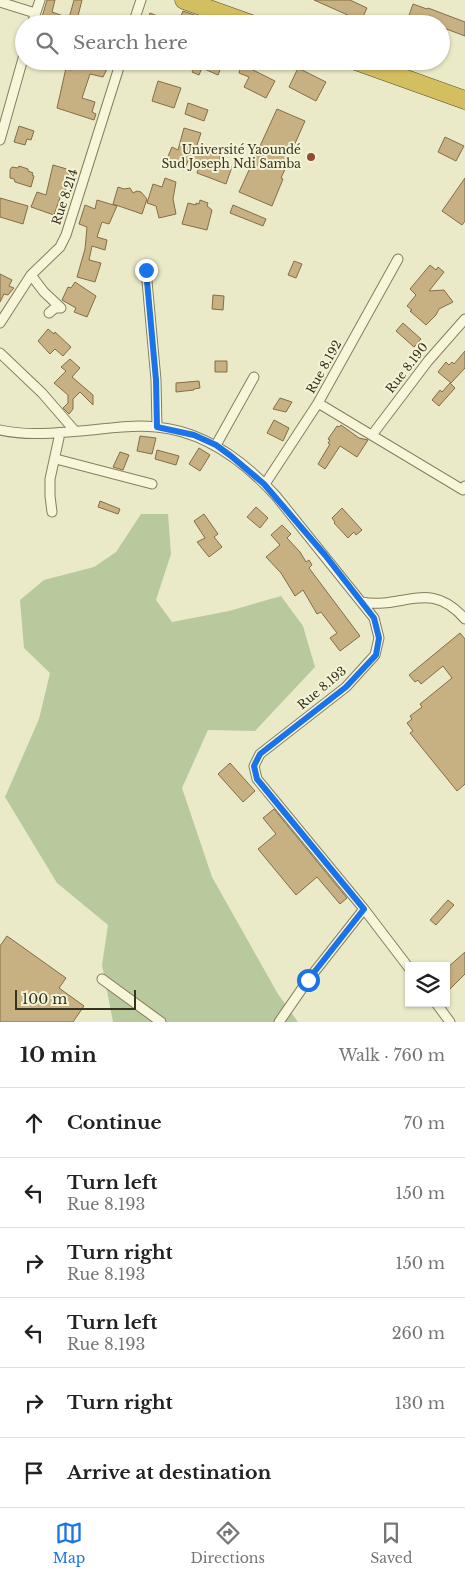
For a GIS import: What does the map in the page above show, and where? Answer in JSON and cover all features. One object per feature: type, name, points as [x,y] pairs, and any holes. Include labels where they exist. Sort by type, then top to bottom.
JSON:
[{"type":"highway","points":[[184,0],[226,15]]},
{"type":"highway","points":[[381,70],[465,100]]},
{"type":"street","points":[[34,15],[40,0]]},
{"type":"street","points":[[136,15],[140,0]]},
{"type":"street","points":[[0,2],[35,12]]},
{"type":"street","points":[[0,140],[20,70]]},
{"type":"street","name":"Rue 8.214","points":[[0,323],[31,275],[60,247],[66,235],[118,70]]},
{"type":"street","name":"Rue 8.192","points":[[264,484],[318,402],[398,259]]},
{"type":"street","points":[[146,270],[156,380],[157,427]]},
{"type":"street","points":[[31,275],[44,292],[62,308],[55,308],[49,313]]},
{"type":"street","name":"Rue 8.190","points":[[372,435],[428,360],[465,320]]},
{"type":"street","points":[[0,353],[42,393],[75,431]]},
{"type":"street","points":[[216,445],[254,377]]},
{"type":"street","points":[[318,402],[463,490],[465,486]]},
{"type":"street","name":"Rue 8.193","points":[[0,430],[31,435],[129,426],[157,427],[194,435],[216,445],[264,484],[325,555],[374,618],[379,638],[376,655],[346,687],[260,754],[254,766],[257,779],[364,909],[405,963]]},
{"type":"street","points":[[52,512],[50,479],[56,459],[60,433]]},
{"type":"street","points":[[56,459],[152,484]]},
{"type":"street","points":[[361,602],[384,604],[428,597],[439,599],[458,611],[465,619]]},
{"type":"street","points":[[280,1022],[308,980],[364,909]]},
{"type":"street","points":[[102,979],[161,1022]]},
{"type":"street","points":[[439,1007],[450,1022]]},
{"type":"green space","points":[[141,514],[168,514],[171,554],[156,600],[172,622],[229,611],[281,596],[303,626],[315,667],[255,731],[208,730],[182,788],[212,877],[278,994],[298,1022],[113,1022],[102,965],[108,925],[57,883],[5,797],[39,719],[50,673],[24,648],[20,600],[44,580],[94,567],[116,552]]},
{"type":"building","points":[[47,0],[55,0],[52,12],[60,15],[43,15]]},
{"type":"building","points":[[74,0],[82,0],[78,15],[70,15]]},
{"type":"building","points":[[314,0],[350,0],[367,8],[364,15],[348,15]]},
{"type":"building","points":[[413,4],[446,15],[409,15]]},
{"type":"building","points":[[183,11],[194,15],[181,15]]},
{"type":"building","points":[[450,16],[465,22],[465,36],[450,30]]},
{"type":"building","points":[[66,70],[106,70],[103,77],[90,74],[82,98],[95,102],[92,112],[96,114],[94,120],[57,108]]},
{"type":"building","points":[[193,70],[201,70],[199,75],[192,72]]},
{"type":"building","points":[[207,70],[220,70],[218,75]]},
{"type":"building","points":[[240,70],[253,70],[275,81],[266,98],[244,87],[249,77],[239,73]]},
{"type":"building","points":[[297,70],[302,70],[326,82],[316,101],[289,87]]},
{"type":"building","points":[[158,81],[181,88],[174,108],[152,101]]},
{"type":"building","points":[[188,103],[208,110],[204,121],[185,114]]},
{"type":"building","points":[[277,109],[305,121],[285,166],[281,178],[283,179],[272,206],[239,192]]},
{"type":"building","points":[[19,126],[34,131],[31,140],[27,139],[25,145],[14,142]]},
{"type":"building","points":[[184,128],[201,133],[196,148],[220,156],[219,163],[232,167],[226,184],[197,173],[199,167],[188,161],[184,170],[166,161],[172,147],[178,150]]},
{"type":"building","points":[[445,137],[464,146],[456,161],[438,152]]},
{"type":"building","points":[[53,165],[70,170],[65,190],[62,192],[54,215],[31,207],[37,192],[46,195]]},
{"type":"building","points":[[19,166],[33,173],[31,187],[15,182],[14,179],[10,178],[12,167],[18,168]]},
{"type":"building","points":[[165,178],[176,182],[173,199],[176,214],[159,218],[156,206],[147,203],[153,184],[162,187]]},
{"type":"building","points":[[465,178],[465,221],[462,225],[442,211]]},
{"type":"building","points":[[118,187],[130,188],[133,193],[141,192],[147,199],[142,214],[113,204]]},
{"type":"building","points":[[0,198],[28,206],[23,224],[0,217]]},
{"type":"building","points":[[97,200],[117,206],[109,224],[102,222],[97,237],[107,240],[105,250],[92,246],[89,260],[101,263],[95,282],[77,277],[85,249],[87,227],[79,224],[85,205],[95,209]]},
{"type":"building","points":[[200,200],[208,203],[207,206],[212,210],[207,230],[182,224],[188,203],[196,205],[196,203],[199,204]]},
{"type":"building","points":[[233,205],[266,219],[263,226],[230,213]]},
{"type":"building","points":[[294,261],[302,264],[296,278],[288,275]]},
{"type":"building","points":[[430,265],[436,270],[438,267],[444,272],[429,291],[444,290],[453,302],[439,309],[426,325],[407,306],[416,295],[410,289]]},
{"type":"building","points":[[0,274],[12,280],[9,286],[14,288],[8,295],[4,294],[0,302]]},
{"type":"building","points":[[75,282],[96,296],[87,317],[74,312],[76,308],[62,300],[68,287],[71,288]]},
{"type":"building","points":[[213,295],[224,296],[223,310],[212,309]]},
{"type":"building","points":[[403,323],[421,339],[414,347],[396,331]]},
{"type":"building","points":[[48,329],[54,334],[55,332],[71,347],[63,356],[55,349],[50,354],[38,341]]},
{"type":"building","points":[[465,351],[465,368],[451,383],[438,372],[446,362],[449,365],[452,362],[454,364]]},
{"type":"building","points":[[70,359],[80,368],[72,377],[93,395],[93,405],[80,392],[73,399],[73,409],[69,414],[63,408],[68,403],[68,395],[54,383],[66,371],[61,367]]},
{"type":"building","points":[[215,361],[227,361],[227,372],[215,372]]},
{"type":"building","points":[[199,381],[200,388],[176,392],[176,383]]},
{"type":"building","points":[[450,383],[455,388],[439,406],[432,400],[440,390],[442,392]]},
{"type":"building","points":[[280,398],[292,402],[286,412],[273,409]]},
{"type":"building","points":[[274,420],[289,428],[283,441],[267,433]]},
{"type":"building","points":[[341,425],[359,438],[368,440],[357,457],[340,446],[325,469],[318,464],[330,444],[328,439],[337,426]]},
{"type":"building","points":[[140,436],[156,438],[152,454],[137,451]]},
{"type":"building","points":[[199,448],[210,455],[200,471],[189,464]]},
{"type":"building","points":[[157,450],[179,456],[176,465],[155,459]]},
{"type":"building","points":[[120,452],[129,455],[123,470],[113,467]]},
{"type":"building","points":[[100,501],[120,509],[118,514],[98,507]]},
{"type":"building","points":[[256,507],[268,518],[260,528],[247,517]]},
{"type":"building","points":[[342,508],[362,530],[356,535],[354,532],[348,538],[334,523],[332,518]]},
{"type":"building","points":[[204,514],[218,534],[214,537],[222,547],[209,557],[197,542],[205,538],[194,521]]},
{"type":"building","points":[[282,525],[291,534],[287,538],[300,552],[306,562],[309,560],[312,565],[309,568],[360,636],[340,651],[330,638],[337,633],[321,612],[317,614],[303,590],[295,596],[281,573],[266,557],[280,545],[271,535]]},
{"type":"building","points":[[460,633],[465,639],[465,784],[457,791],[410,733],[413,731],[407,723],[412,719],[410,716],[422,707],[420,704],[452,678],[443,666],[421,684],[418,680],[415,682],[409,675]]},
{"type":"building","points":[[230,763],[255,791],[243,802],[218,774]]},
{"type":"building","points":[[274,809],[347,898],[340,904],[317,877],[296,895],[258,849],[276,834],[263,818]]},
{"type":"building","points":[[448,900],[454,905],[436,925],[430,920]]},
{"type":"building","points":[[7,936],[66,978],[59,988],[84,1006],[73,1022],[0,1022],[0,946]]},
{"type":"building","points":[[465,952],[465,974],[450,989],[450,965]]},
{"type":"place","name":"Université Yaoundé Sud Joseph Ndi Samba","points":[[311,157]]},
{"type":"route","points":[[146,270],[156,380],[157,427],[194,435],[216,445],[264,484],[325,555],[374,618],[379,638],[376,655],[346,687],[260,754],[254,766],[257,779],[364,909],[308,980]]}]
